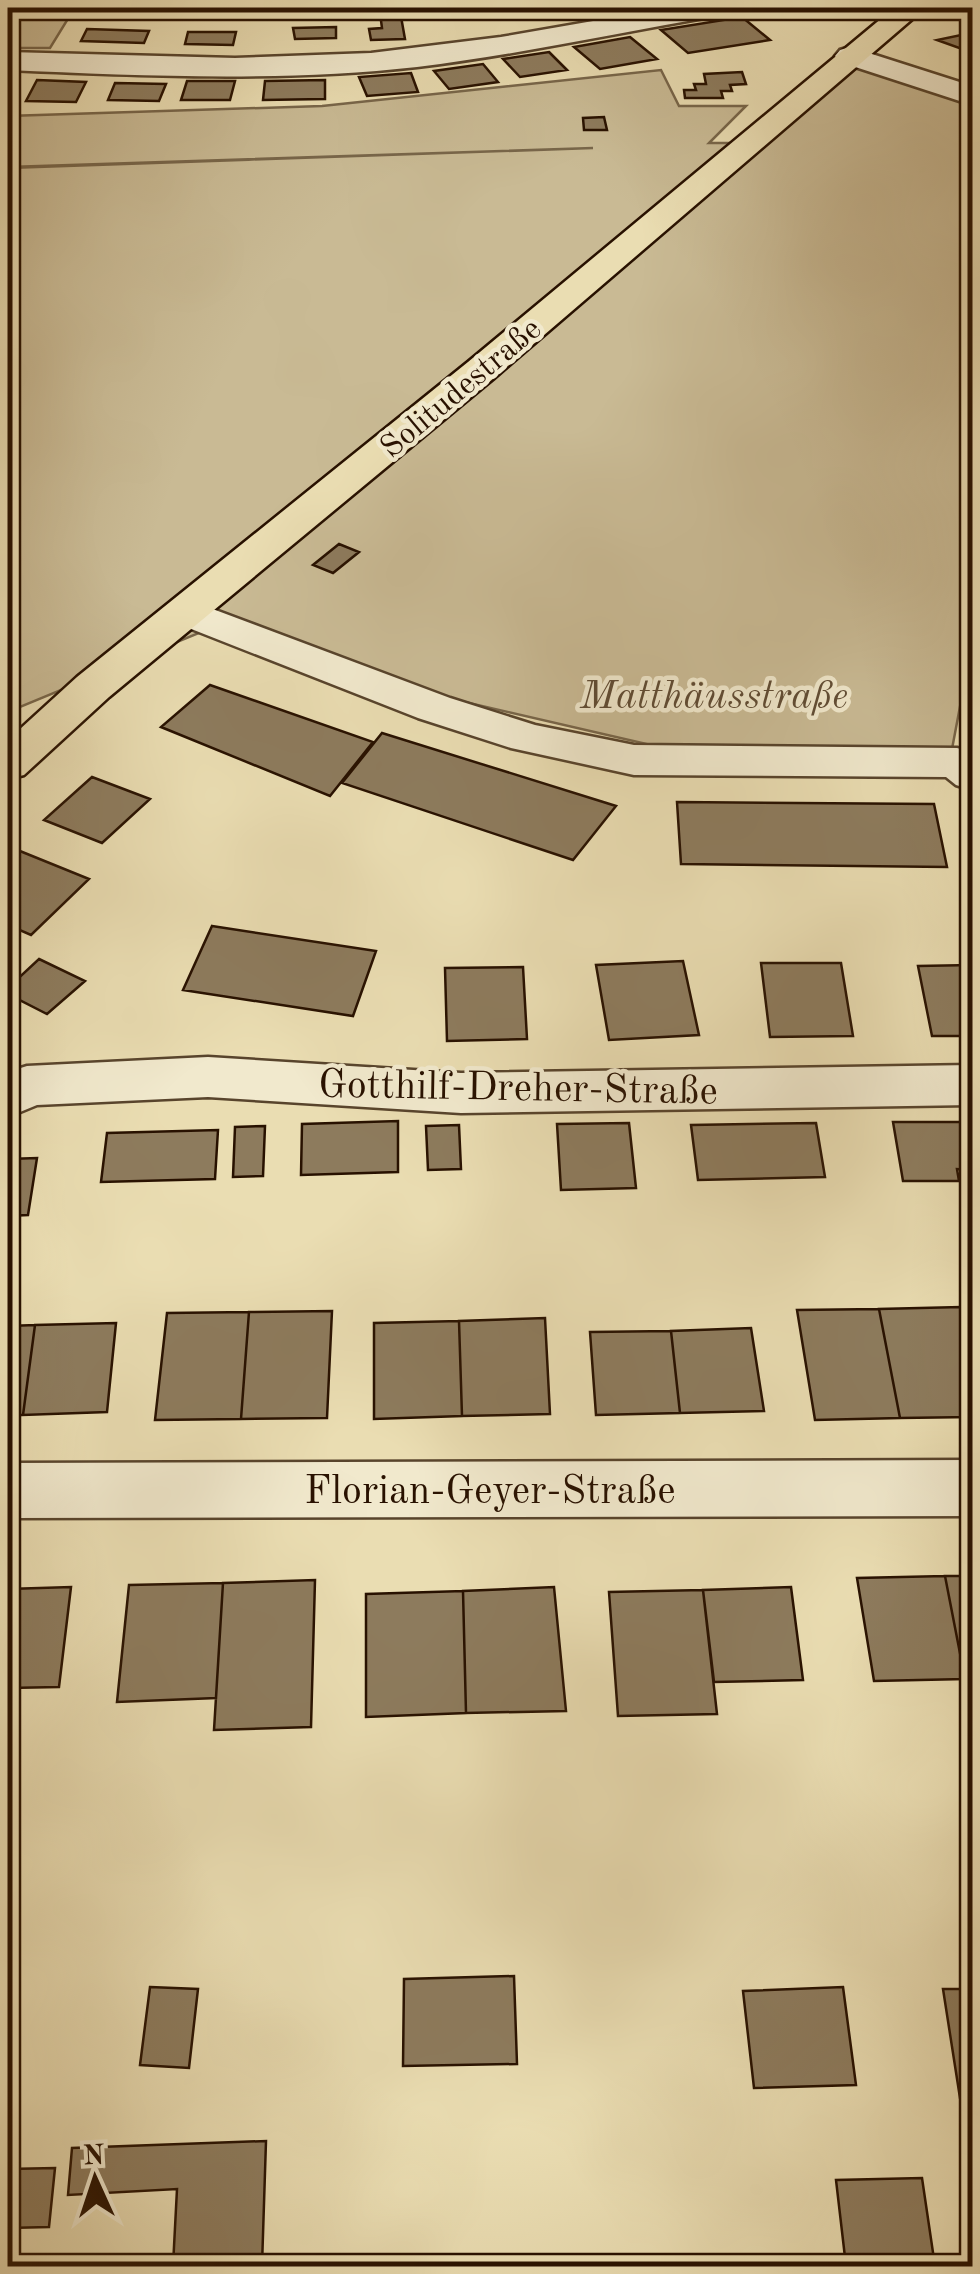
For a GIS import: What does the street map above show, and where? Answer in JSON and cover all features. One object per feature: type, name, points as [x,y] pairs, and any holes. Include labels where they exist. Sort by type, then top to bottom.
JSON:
[{"type":"main road","name":"Solitudestraße","points":[[8,766],[94,687],[482,370],[850,56],[912,8]]},
{"type":"street","points":[[8,61],[268,67],[374,62],[465,51],[716,8]]},
{"type":"street","points":[[850,56],[972,96]]},
{"type":"street","points":[[186,612],[434,708],[527,738],[634,760],[957,764],[972,775]]},
{"type":"street","name":"Gotthilf-Dreher-Straße","points":[[8,1097],[26,1086],[208,1077],[461,1094],[972,1085]]},
{"type":"street","name":"Florian-Geyer-Straße","points":[[8,1491],[972,1488]]},
{"type":"green space","points":[[8,8],[74,9],[50,48],[8,48]]},
{"type":"green space","name":"Matthäusstraße","points":[[850,56],[972,96],[972,643],[952,749],[655,746],[456,700],[230,620],[8,712],[8,168],[593,148],[8,167],[8,116],[322,106],[661,70],[679,106],[746,106],[709,143],[744,143]]},
{"type":"building","points":[[350,8],[407,8],[400,11],[405,39],[371,40],[369,29],[382,28],[380,13],[348,18]]},
{"type":"building","points":[[742,17],[770,40],[688,53],[661,30]]},
{"type":"building","points":[[336,27],[336,38],[295,39],[293,28]]},
{"type":"building","points":[[87,29],[149,31],[144,43],[81,41]]},
{"type":"building","points":[[188,32],[236,32],[233,45],[185,44]]},
{"type":"building","points":[[961,35],[972,40],[972,47],[962,49],[937,40]]},
{"type":"building","points":[[630,37],[657,59],[600,69],[574,47]]},
{"type":"building","points":[[549,52],[567,70],[520,77],[503,59]]},
{"type":"building","points":[[483,64],[498,82],[449,89],[434,71]]},
{"type":"building","points":[[742,72],[746,84],[730,85],[732,91],[721,91],[723,98],[685,98],[684,90],[696,90],[694,84],[706,84],[704,74]]},
{"type":"building","points":[[411,73],[418,92],[367,96],[359,77]]},
{"type":"building","points":[[37,80],[86,82],[76,102],[26,101]]},
{"type":"building","points":[[325,80],[325,99],[263,100],[265,81]]},
{"type":"building","points":[[187,81],[235,81],[230,100],[181,100]]},
{"type":"building","points":[[115,83],[166,84],[159,101],[108,100]]},
{"type":"building","points":[[604,117],[607,130],[584,130],[583,118]]},
{"type":"building","points":[[339,544],[359,552],[333,573],[313,565]]},
{"type":"building","points":[[210,685],[373,742],[330,796],[161,727]]},
{"type":"building","points":[[382,733],[616,806],[573,860],[342,783]]},
{"type":"building","points":[[92,777],[150,799],[102,843],[44,820]]},
{"type":"building","points":[[677,802],[934,804],[947,867],[681,864]]},
{"type":"building","points":[[10,847],[89,879],[31,935],[8,925]]},
{"type":"building","points":[[212,926],[376,951],[353,1016],[183,990]]},
{"type":"building","points":[[39,959],[85,981],[47,1014],[8,994],[14,987],[11,985]]},
{"type":"building","points":[[683,961],[699,1035],[609,1040],[596,965]]},
{"type":"building","points":[[761,963],[841,963],[853,1036],[770,1037]]},
{"type":"building","points":[[972,965],[972,1036],[932,1036],[918,966]]},
{"type":"building","points":[[523,967],[527,1039],[447,1041],[445,968]]},
{"type":"building","points":[[398,1121],[398,1172],[301,1175],[302,1124]]},
{"type":"building","points":[[893,1122],[972,1122],[972,1170],[957,1169],[959,1181],[903,1181]]},
{"type":"building","points":[[629,1123],[636,1188],[561,1190],[557,1124]]},
{"type":"building","points":[[816,1123],[825,1177],[698,1180],[691,1125]]},
{"type":"building","points":[[459,1125],[461,1169],[428,1170],[426,1126]]},
{"type":"building","points":[[265,1126],[263,1176],[233,1177],[235,1127]]},
{"type":"building","points":[[218,1130],[215,1179],[101,1182],[107,1133]]},
{"type":"building","points":[[37,1158],[28,1215],[8,1216],[8,1159]]},
{"type":"building","points":[[961,1307],[972,1362],[972,1417],[900,1418],[879,1309]]},
{"type":"building","points":[[879,1309],[900,1418],[815,1420],[797,1310]]},
{"type":"building","points":[[332,1311],[327,1418],[241,1419],[249,1312]]},
{"type":"building","points":[[249,1312],[241,1419],[155,1420],[167,1313]]},
{"type":"building","points":[[545,1318],[550,1414],[462,1416],[459,1321]]},
{"type":"building","points":[[459,1321],[462,1416],[374,1419],[374,1323]]},
{"type":"building","points":[[116,1323],[107,1412],[23,1415],[35,1325]]},
{"type":"building","points":[[35,1325],[23,1415],[8,1415],[8,1326]]},
{"type":"building","points":[[751,1328],[764,1411],[680,1413],[671,1331]]},
{"type":"building","points":[[671,1331],[680,1413],[596,1415],[590,1332]]},
{"type":"building","points":[[945,1576],[965,1679],[874,1681],[857,1578]]},
{"type":"building","points":[[945,1576],[972,1576],[972,1679],[965,1679]]},
{"type":"building","points":[[315,1580],[311,1727],[214,1730],[223,1583]]},
{"type":"building","points":[[223,1583],[216,1698],[117,1702],[129,1585]]},
{"type":"building","points":[[71,1587],[59,1687],[8,1688],[8,1589]]},
{"type":"building","points":[[554,1587],[566,1711],[466,1713],[463,1591]]},
{"type":"building","points":[[791,1587],[803,1680],[714,1682],[703,1590]]},
{"type":"building","points":[[703,1590],[717,1714],[618,1716],[609,1592]]},
{"type":"building","points":[[463,1591],[466,1713],[366,1717],[366,1594]]},
{"type":"building","points":[[514,1976],[517,2064],[403,2066],[404,1979]]},
{"type":"building","points":[[150,1987],[198,1989],[189,2068],[140,2065]]},
{"type":"building","points":[[843,1987],[856,2085],[754,2088],[743,1991]]},
{"type":"building","points":[[943,1989],[972,1989],[972,2098],[960,2098]]},
{"type":"building","points":[[266,2141],[262,2266],[173,2266],[177,2189],[68,2195],[72,2148]]},
{"type":"building","points":[[55,2168],[49,2227],[8,2228],[8,2169]]},
{"type":"building","points":[[922,2178],[935,2266],[846,2266],[836,2180]]}]
